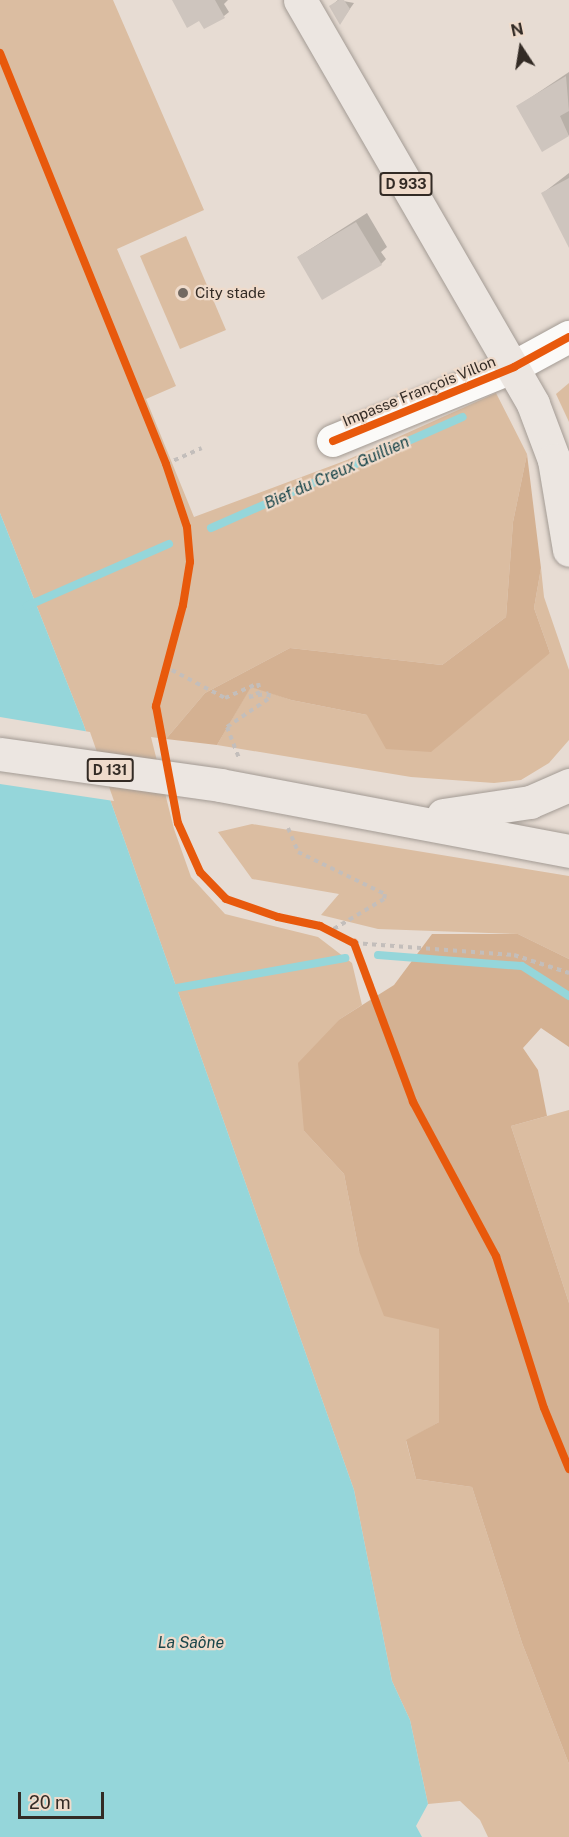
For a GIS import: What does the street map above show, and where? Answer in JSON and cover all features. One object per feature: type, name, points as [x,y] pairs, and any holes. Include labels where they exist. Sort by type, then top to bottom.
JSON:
[{"type":"main road","name":"D 933","points":[[300,0],[514,367],[543,426],[554,460],[569,550]]},
{"type":"main road","name":"D 131","points":[[0,754],[229,774],[396,816],[569,851]]},
{"type":"main road","name":"D 131","points":[[396,816],[459,815],[530,802],[569,785]]},
{"type":"street","name":"Impasse François Villon","points":[[333,441],[514,367],[569,337]]},
{"type":"path","points":[[166,464],[202,448]]},
{"type":"path","points":[[164,666],[225,698],[258,683],[260,692],[249,697],[268,693],[268,699],[227,727],[240,753],[229,774]]},
{"type":"path","points":[[286,822],[298,852],[385,894],[384,899],[330,931]]},
{"type":"path","points":[[354,943],[514,955],[569,973]]},
{"type":"shaded area","points":[[0,0],[113,0],[204,210],[117,249],[176,386],[146,399],[194,517],[347,460],[496,393],[527,454],[513,522],[506,617],[442,665],[290,648],[205,693],[166,739],[151,737],[174,829],[191,877],[225,914],[318,937],[352,963],[362,1005],[340,1019],[304,1131],[344,1174],[359,1251],[439,1329],[439,1422],[406,1441],[416,1479],[472,1487],[522,1643],[569,1764],[569,1837],[488,1837],[480,1820],[460,1801],[428,1804],[410,1720],[392,1681],[354,1490],[83,723],[0,513]]},
{"type":"shaded area","name":"City stade","points":[[186,236],[226,330],[180,349],[140,256]]},
{"type":"shaded area","points":[[569,383],[569,422],[556,394]]},
{"type":"shaded area","points":[[527,454],[541,568],[534,608],[550,653],[431,752],[386,749],[367,715],[291,700],[251,687],[217,745],[166,739],[205,693],[290,648],[442,665],[506,617],[513,522]]},
{"type":"shaded area","points":[[541,568],[544,597],[569,670],[569,740],[549,763],[521,780],[494,783],[411,777],[217,745],[251,686],[291,700],[367,715],[550,653],[534,608]]},
{"type":"shaded area","points":[[252,824],[569,876],[569,959],[518,934],[378,929],[321,915],[339,894],[252,879],[218,832]]},
{"type":"shaded area","points":[[432,934],[518,934],[569,959],[569,1047],[541,1028],[523,1048],[538,1070],[547,1116],[511,1126],[569,1303],[569,1764],[522,1643],[472,1487],[416,1479],[406,1440],[439,1422],[439,1329],[384,1316],[359,1251],[344,1174],[304,1131],[298,1063],[340,1019],[394,985]]},
{"type":"shaded area","points":[[569,1110],[569,1303],[511,1126]]},
{"type":"water","name":"La Saône","points":[[0,513],[83,723],[354,1490],[392,1681],[410,1720],[428,1804],[416,1826],[422,1837],[0,1837]]},
{"type":"pier","points":[[0,717],[90,732],[114,801],[0,784]]},
{"type":"building","points":[[172,0],[215,0],[225,18],[204,29],[199,21],[187,28]]},
{"type":"building","points":[[339,0],[344,0],[350,9],[340,25],[329,6]]},
{"type":"building","points":[[566,76],[569,111],[560,116],[569,136],[542,152],[516,106]]},
{"type":"building","points":[[569,178],[569,248],[541,193]]},
{"type":"building","points":[[356,222],[382,265],[322,300],[297,257]]},
{"type":"waterway","name":"Bief du Creux Guillien","points":[[211,528],[463,417]]},
{"type":"waterway","name":"Bief du Creux Guillien","points":[[27,606],[169,544]]},
{"type":"waterway","points":[[378,955],[522,966],[569,996]]},
{"type":"waterway","points":[[177,988],[345,958]]},
{"type":"cycle path","points":[[0,53],[166,464],[187,527],[190,562],[183,605],[156,706],[178,823],[200,872],[226,899],[278,917],[320,926],[354,943],[413,1102],[496,1256],[544,1408],[569,1469]]},
{"type":"cycle path","points":[[333,441],[514,367],[569,337]]},
{"type":"place","name":"City stade","points":[[183,293]]}]
